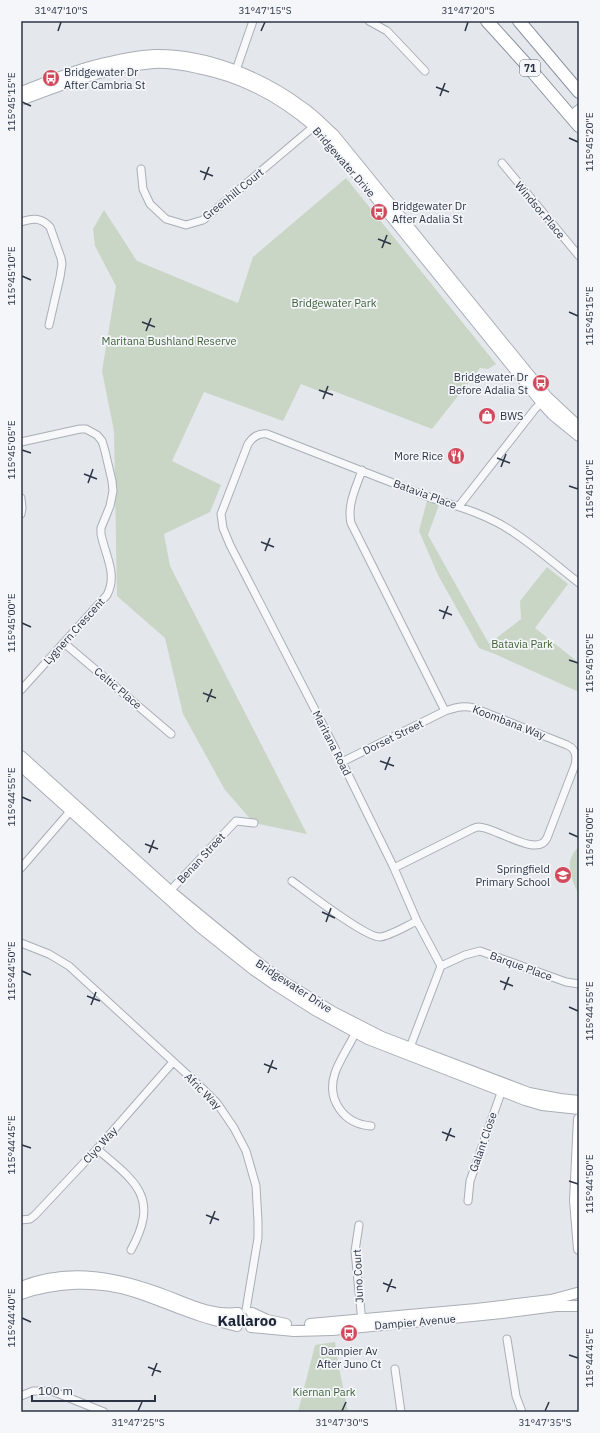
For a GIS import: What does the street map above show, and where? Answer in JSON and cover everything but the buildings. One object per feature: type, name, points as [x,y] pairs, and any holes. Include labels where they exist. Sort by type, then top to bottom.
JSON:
[{"type":"highway","name":"71","points":[[487,21],[576,118]]},
{"type":"highway","name":"71","points":[[518,21],[579,92]]},
{"type":"highway","points":[[566,77],[579,80]]},
{"type":"street","points":[[235,74],[253,21]]},
{"type":"street","points":[[369,21],[387,31],[425,71]]},
{"type":"street","name":"Bridgewater Drive","points":[[21,92],[91,66],[148,56],[165,55],[197,60],[235,74],[276,98],[317,124],[544,400],[552,414],[579,436]]},
{"type":"street","name":"Bridgewater Drive","points":[[21,100],[102,71],[154,62],[187,65],[207,70],[235,74]]},
{"type":"street","name":"Greenhill Court","points":[[141,169],[143,189],[150,204],[166,219],[186,226],[203,220],[317,124]]},
{"type":"street","name":"Windsor Place","points":[[502,163],[579,256]]},
{"type":"street","points":[[21,222],[35,219],[46,222],[50,226],[61,258],[60,277],[49,325]]},
{"type":"street","points":[[459,506],[535,409],[544,400]]},
{"type":"street","name":"Bridgewater Drive","points":[[544,400],[579,427]]},
{"type":"street","name":"Lygnern Crescent","points":[[21,442],[80,429],[92,431],[102,441],[106,451],[112,481],[112,498],[104,520],[101,534],[112,573],[110,589],[107,595],[21,690]]},
{"type":"street","name":"Batavia Place","points":[[256,436],[267,434],[434,499],[459,506],[497,523],[514,532],[579,583]]},
{"type":"street","name":"Maritana Road","points":[[256,436],[251,439],[244,452],[222,508],[221,514],[223,528],[230,545],[342,762],[394,868],[417,921],[441,966]]},
{"type":"street","points":[[362,470],[350,504],[349,511],[351,523],[445,712]]},
{"type":"street","points":[[21,498],[21,514]]},
{"type":"street","name":"Celtic Place","points":[[64,643],[171,734]]},
{"type":"street","name":"Koombana Way","points":[[394,868],[478,827],[488,829],[526,844],[543,844],[547,838],[575,765],[576,753],[567,745],[468,707],[459,706],[445,712]]},
{"type":"street","name":"Dorset Street","points":[[342,762],[445,712]]},
{"type":"street","name":"Bridgewater Drive","points":[[21,756],[73,808],[168,894],[281,980],[358,1029],[382,1037],[408,1051],[503,1087],[542,1105],[579,1109]]},
{"type":"street","name":"Bridgewater Drive","points":[[21,766],[73,808]]},
{"type":"street","points":[[21,868],[73,808]]},
{"type":"street","name":"Benan Street","points":[[168,894],[236,821],[254,823]]},
{"type":"street","points":[[292,881],[338,914],[374,936],[378,937],[386,935],[417,921]]},
{"type":"street","name":"Afric Way","points":[[21,944],[49,954],[69,966],[217,1103],[234,1128],[246,1151],[256,1186],[258,1221],[256,1256],[245,1312]]},
{"type":"street","name":"Barque Place","points":[[441,966],[465,954],[480,951],[566,982],[579,984]]},
{"type":"street","points":[[408,1051],[441,966]]},
{"type":"street","points":[[358,1029],[336,1071],[333,1089],[337,1104],[344,1116],[353,1122],[371,1126]]},
{"type":"street","name":"Clyo Way","points":[[21,1220],[30,1219],[35,1215],[97,1149],[173,1062]]},
{"type":"street","name":"Bridgewater Drive","points":[[503,1087],[539,1095],[579,1101]]},
{"type":"street","name":"Galant Close","points":[[468,1201],[470,1180],[503,1087]]},
{"type":"street","points":[[579,1119],[575,1200],[579,1249]]},
{"type":"street","points":[[97,1149],[130,1178],[136,1186],[142,1200],[144,1213],[141,1230],[131,1250]]},
{"type":"street","name":"Juno Court","points":[[359,1225],[356,1251],[362,1323]]},
{"type":"street","name":"Dampier Avenue","points":[[21,1287],[36,1281],[58,1278],[79,1276],[102,1277],[134,1284],[207,1311],[221,1313],[245,1312],[267,1320],[286,1324],[362,1323],[502,1313],[556,1306],[579,1306]]},
{"type":"street","points":[[21,1294],[46,1286],[89,1284],[113,1286],[132,1291],[199,1316],[237,1326],[244,1330],[251,1327],[254,1322],[245,1312],[235,1319],[237,1326]]},
{"type":"street","points":[[578,1292],[576,1300],[579,1306]]},
{"type":"street","name":"Dampier Avenue","points":[[251,1327],[294,1331],[332,1330],[362,1323],[551,1300],[578,1292]]},
{"type":"street","points":[[507,1339],[516,1396],[522,1412]]},
{"type":"street","points":[[395,1369],[401,1412]]},
{"type":"street","points":[[21,1396],[33,1391],[52,1391],[104,1412]]},
{"type":"green space","points":[[346,178],[496,364],[488,369],[480,368],[432,429],[331,390],[324,393],[301,384],[283,421],[204,392],[172,461],[221,485],[210,512],[164,534],[170,566],[307,834],[254,823],[225,790],[183,714],[165,638],[117,596],[114,431],[102,371],[116,286],[95,246],[93,229],[104,210],[137,261],[238,303],[253,257]]},
{"type":"green space","name":"Batavia Park","points":[[428,497],[440,502],[428,535],[489,644],[521,619],[520,601],[547,567],[568,584],[535,628],[579,663],[579,692],[479,648],[438,575],[419,531]]},
{"type":"green space","points":[[579,847],[579,894],[573,883],[570,864],[574,852]]},
{"type":"green space","name":"Kiernan Park","points":[[335,1342],[348,1412],[298,1412],[315,1345]]},
{"type":"place","name":"Bridgewater Dr After Cambria St","points":[[51,78]]},
{"type":"place","name":"Bridgewater Dr After Adalia St","points":[[379,212]]},
{"type":"place","name":"Bridgewater Dr Before Adalia St","points":[[541,383]]},
{"type":"place","name":"BWS","points":[[487,416]]},
{"type":"place","name":"More Rice","points":[[456,456]]},
{"type":"place","name":"Springfield Primary School","points":[[563,875]]},
{"type":"place","name":"Dampier Av After Juno Ct","points":[[349,1333]]},
{"type":"district","name":"Kallaroo","points":[[247,1321]]},
{"type":"park label","name":"Bridgewater Park","points":[[334,303]]},
{"type":"park label","name":"Maritana Bushland Reserve","points":[[169,341]]}]
